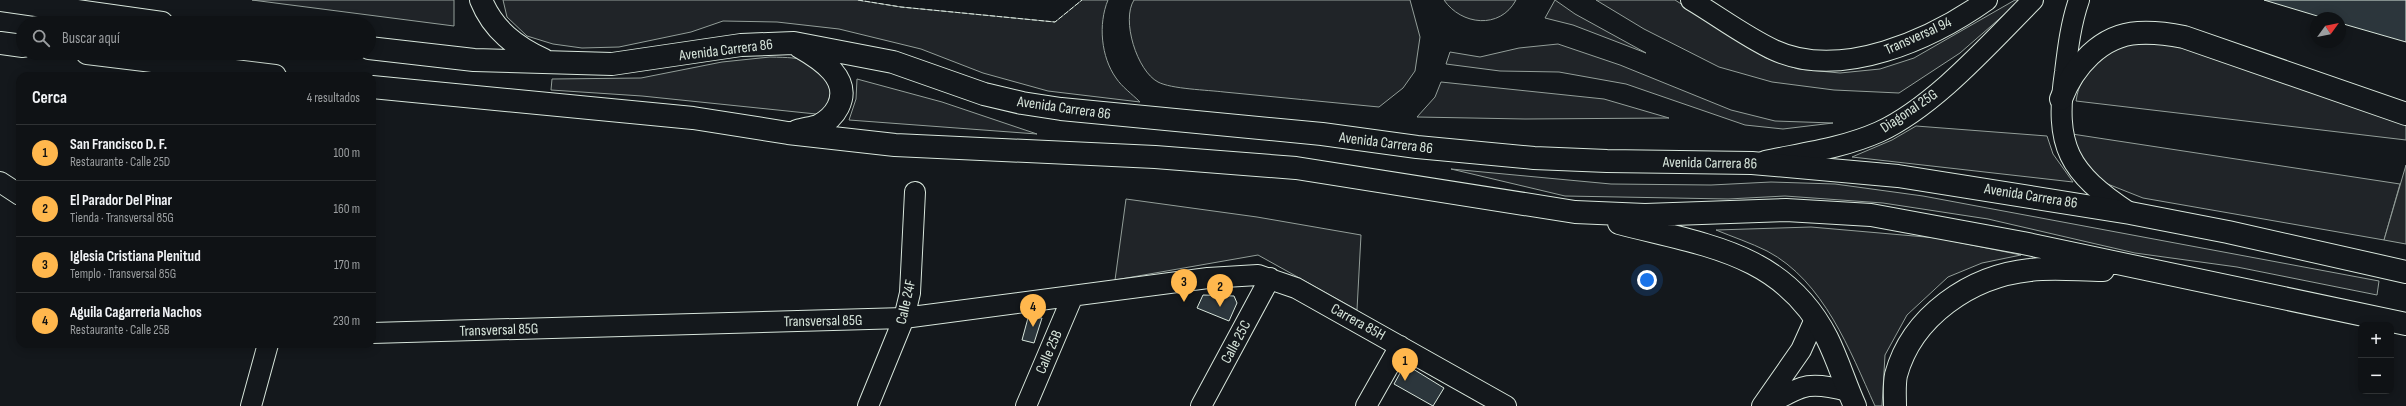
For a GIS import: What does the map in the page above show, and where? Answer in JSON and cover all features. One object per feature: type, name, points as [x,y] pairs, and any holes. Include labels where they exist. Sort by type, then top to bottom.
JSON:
[{"type":"main road","points":[[0,0],[113,16]]},
{"type":"main road","points":[[481,0],[497,27],[509,39],[522,49],[550,63]]},
{"type":"main road","points":[[2061,99],[2066,86],[2081,65],[2092,53],[2103,45],[2117,38],[2137,33],[2159,33],[2184,37],[2406,114]]},
{"type":"main road","points":[[0,43],[16,45]]},
{"type":"main road","points":[[788,133],[818,125],[833,115],[842,97],[841,86],[830,69],[818,58],[794,44]]},
{"type":"main road","name":"Avenida Carrera 86","points":[[376,49],[474,60],[550,63],[619,63],[741,45],[794,44],[893,62],[984,94],[1061,110],[1322,134],[1417,147],[1534,158],[1607,162],[1752,163],[1898,176],[2130,213],[2228,232],[2406,272]]},
{"type":"main road","points":[[144,60],[242,72]]},
{"type":"main road","points":[[376,87],[693,118],[788,133],[895,145],[1155,157],[1296,168],[1575,212],[1741,256],[1778,278],[1796,294],[1815,318],[1826,337],[1852,398]]},
{"type":"main road","points":[[1575,212],[1645,215],[1786,210],[1872,215],[1922,223],[2406,324]]},
{"type":"main road","points":[[1895,406],[1896,377],[1908,344],[1944,305],[1971,288],[1996,277],[2030,270],[2154,271]]},
{"type":"street","name":"Transversal 94","points":[[1691,0],[1775,50],[1804,59],[1827,62],[1866,58],[1905,45],[1987,0]]},
{"type":"street","name":"Diagonal 25G","points":[[1752,163],[1831,148],[1880,132],[1907,116],[1939,90],[2033,0]]},
{"type":"street","points":[[2079,0],[2070,37],[2061,99],[2060,122],[2068,154],[2082,176],[2103,195],[2130,213]]},
{"type":"street","points":[[0,182],[16,192]]},
{"type":"street","name":"Calle 24F","points":[[868,406],[904,318],[913,272],[915,192]]},
{"type":"street","name":"Transversal 85G","points":[[376,333],[904,318],[1072,298],[1208,278],[1246,275],[1270,278]]},
{"type":"street","name":"Carrera 85H","points":[[1270,278],[1296,288],[1506,406]]},
{"type":"street","name":"Calle 25C","points":[[1201,406],[1270,278]]},
{"type":"street","name":"Calle 25B","points":[[1026,406],[1072,298]]},
{"type":"street","points":[[1762,406],[1806,341],[1815,318]]},
{"type":"street","points":[[1366,406],[1400,346]]},
{"type":"street","points":[[251,406],[267,348]]},
{"type":"street","points":[[1765,406],[1798,388],[1811,384],[1823,384],[1852,398]]},
{"type":"shaded area","points":[[252,0],[454,0],[454,26]]},
{"type":"shaded area","points":[[503,0],[857,0],[901,7],[1055,22],[1082,0],[1108,0],[1102,30],[1104,50],[1107,60],[1118,81],[1140,102],[1048,91],[983,73],[921,49],[839,29],[777,22],[723,21],[691,32],[619,47],[582,48],[553,44],[527,36],[507,17]]},
{"type":"shaded area","points":[[1134,0],[1410,0],[1420,37],[1415,71],[1403,88],[1379,107],[1190,89],[1164,84],[1158,82],[1150,76],[1138,56],[1133,44],[1129,20],[1130,9]]},
{"type":"shaded area","points":[[1444,0],[1516,0],[1509,10],[1500,16],[1491,20],[1480,21],[1460,15]]},
{"type":"shaded area","points":[[1555,0],[1575,14],[1646,53],[1573,25],[1545,18]]},
{"type":"shaded area","points":[[1596,0],[1675,0],[1766,58],[1798,69],[1840,73],[1880,69],[1914,58],[2015,0],[2021,0],[1960,53],[1899,93],[1834,90],[1772,82],[1719,67],[1644,29]]},
{"type":"shaded area","points":[[1558,44],[1620,65],[1731,110],[1775,121],[1833,123],[1783,129],[1745,125],[1626,84],[1559,72],[1500,71],[1446,64],[1450,52],[1480,57],[1519,48]]},
{"type":"shaded area","points":[[2129,44],[2184,44],[2406,124],[2406,140],[2076,101],[2082,80],[2087,72],[2109,53]]},
{"type":"shaded area","points":[[770,57],[800,59],[807,61],[819,70],[832,88],[827,108],[816,114],[642,96],[551,90],[552,79],[641,78],[722,62]]},
{"type":"shaded area","points":[[857,79],[942,102],[1037,134],[849,120],[856,99]]},
{"type":"shaded area","points":[[1441,82],[1604,99],[1669,118],[1525,119],[1417,117],[1435,97]]},
{"type":"shaded area","points":[[1916,126],[2047,136],[2053,154],[2073,182],[1852,157],[1892,140]]},
{"type":"shaded area","points":[[2072,134],[2400,184],[2384,240],[2143,198],[2100,181],[2086,167]]},
{"type":"shaded area","points":[[2406,165],[2406,244],[2384,240]]},
{"type":"shaded area","points":[[1451,169],[1611,184],[1711,185],[1771,182],[1835,184],[1923,196],[2379,281],[2377,295],[2237,267],[2135,253],[1988,219],[1883,203],[1785,196],[1728,199],[1565,196]]},
{"type":"shaded area","points":[[1126,199],[1257,217],[1361,235],[1357,310],[1258,255],[1115,280]]},
{"type":"shaded area","points":[[1811,227],[1937,238],[2021,255],[1982,263],[1948,277],[1907,315],[1885,355],[1882,406],[1875,406],[1856,363],[1833,319],[1820,299],[1804,280],[1787,264],[1767,251],[1716,230]]},
{"type":"building","points":[[2264,0],[2406,0],[2406,42],[2346,25],[2346,12],[2310,12],[2310,14]]},
{"type":"building","points":[[1203,295],[1234,296],[1237,303],[1229,321],[1197,308]]},
{"type":"building","points":[[1028,318],[1042,318],[1034,343],[1022,340]]},
{"type":"building","points":[[1405,364],[1444,388],[1433,406],[1394,384]]},
{"type":"fence","points":[[858,0],[901,7],[1055,22],[1082,0]]},
{"type":"place","name":"Iglesia Cristiana Plenitud","points":[[1184,302]]},
{"type":"place","name":"El Parador Del Pinar","points":[[1220,307]]},
{"type":"place","name":"Aguila Cagarreria Nachos","points":[[1033,327]]},
{"type":"place","name":"San Francisco D. F.","points":[[1405,381]]}]
